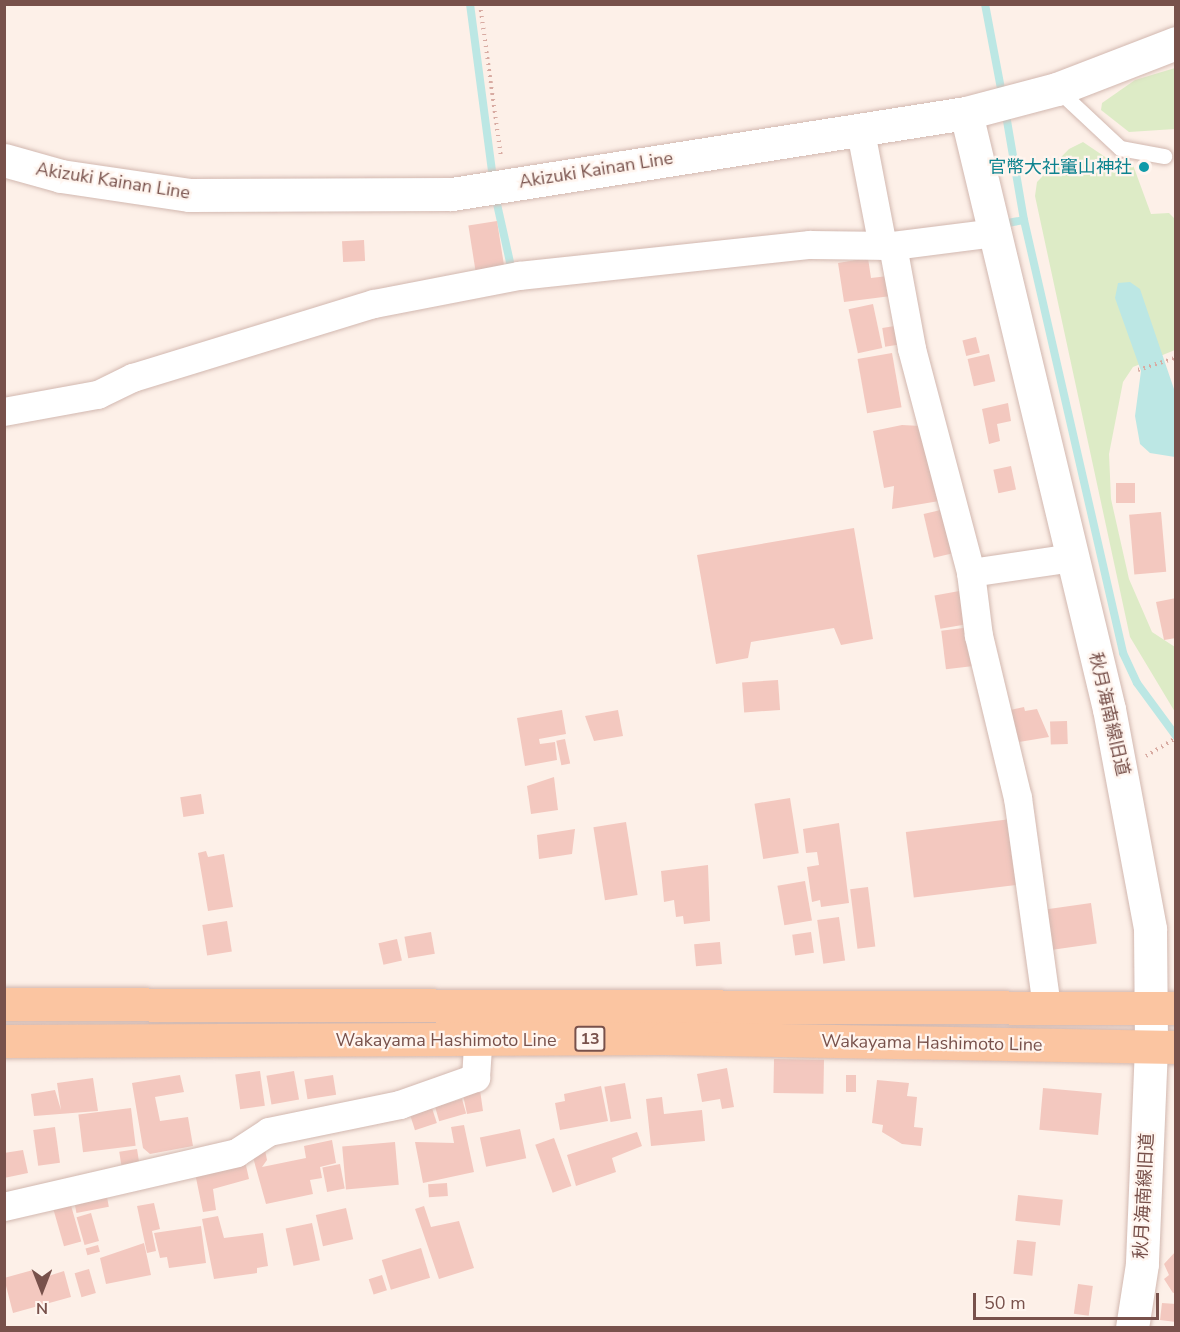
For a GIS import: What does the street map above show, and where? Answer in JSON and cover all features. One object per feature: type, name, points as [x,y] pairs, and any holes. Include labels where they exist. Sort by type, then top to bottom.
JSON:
[{"type":"main road","name":"Wakayama Hashimoto Line","points":[[4,1004],[480,1024],[1163,1047]]},
{"type":"main road","name":"Wakayama Hashimoto Line","points":[[4,1041],[480,1024],[1047,1008],[1163,1008]]},
{"type":"street","name":"Akizuki Kainan Line","points":[[4,160],[61,176],[189,195],[385,198],[505,184],[861,132],[975,111],[1057,89],[1176,43]]},
{"type":"street","name":"秋月海南線旧道","points":[[975,111],[996,233],[1139,846],[1163,1008],[1163,1047],[1142,1264],[1132,1328]]},
{"type":"street","points":[[861,132],[912,349],[972,573],[979,636],[1018,798],[1047,1008]]},
{"type":"street","points":[[4,412],[98,395],[133,378],[374,304],[508,278],[810,245],[888,246],[996,233]]},
{"type":"street","points":[[972,573],[1072,558]]},
{"type":"street","points":[[4,1207],[237,1152],[269,1132],[400,1105],[476,1078],[480,1024]]},
{"type":"lane","points":[[1057,89],[1119,148],[1164,156]]},
{"type":"path","points":[[480,4],[505,184]]},
{"type":"path","points":[[1138,370],[1174,359]]},
{"type":"path","points":[[1170,742],[1176,738]]},
{"type":"green space","points":[[1175,68],[1175,129],[1129,132],[1101,110],[1102,103],[1135,80]]},
{"type":"green space","points":[[1083,142],[1117,165],[1133,165],[1151,214],[1169,213],[1175,219],[1175,350],[1133,367],[1123,382],[1109,454],[1111,499],[1129,579],[1152,632],[1175,647],[1175,712],[1130,637],[1035,196],[1037,182],[1069,149]]},
{"type":"water","points":[[1130,282],[1140,289],[1175,392],[1175,457],[1150,453],[1140,444],[1135,416],[1141,371],[1115,298],[1118,283]]},
{"type":"building","points":[[497,221],[505,270],[476,275],[468,226]]},
{"type":"building","points":[[364,240],[365,261],[343,262],[342,241]]},
{"type":"building","points":[[868,258],[871,278],[888,276],[891,296],[844,302],[838,263]]},
{"type":"building","points":[[873,304],[882,348],[858,353],[849,309]]},
{"type":"building","points":[[901,325],[904,344],[885,347],[882,328]]},
{"type":"building","points":[[976,337],[980,353],[966,356],[962,340]]},
{"type":"building","points":[[892,353],[902,407],[867,413],[858,359]]},
{"type":"building","points":[[989,354],[995,381],[974,386],[968,359]]},
{"type":"building","points":[[1008,403],[1011,421],[997,424],[1000,441],[989,444],[982,409]]},
{"type":"building","points":[[902,425],[921,426],[939,501],[892,509],[894,486],[884,488],[873,431]]},
{"type":"building","points":[[1011,466],[1016,489],[998,493],[993,470]]},
{"type":"building","points":[[1116,483],[1135,483],[1135,503],[1116,503]]},
{"type":"building","points":[[945,509],[955,553],[934,558],[924,514]]},
{"type":"building","points":[[1161,512],[1166,572],[1134,575],[1129,515]]},
{"type":"building","points":[[854,528],[873,639],[841,645],[834,628],[751,642],[748,658],[716,664],[697,555]]},
{"type":"building","points":[[965,590],[971,623],[940,629],[934,595]]},
{"type":"building","points":[[1176,598],[1176,638],[1164,640],[1156,602]]},
{"type":"building","points":[[971,627],[976,666],[946,669],[941,631]]},
{"type":"building","points":[[778,680],[780,710],[744,712],[742,683]]},
{"type":"building","points":[[1024,707],[1025,711],[1037,709],[1049,737],[1013,743],[1006,711]]},
{"type":"building","points":[[562,710],[566,734],[539,739],[540,744],[555,742],[557,760],[525,766],[517,718]]},
{"type":"building","points":[[618,710],[623,736],[594,741],[585,716]]},
{"type":"building","points":[[1067,721],[1068,744],[1051,745],[1050,722]]},
{"type":"building","points":[[565,739],[570,763],[561,765],[556,741]]},
{"type":"building","points":[[554,777],[558,810],[531,814],[527,786]]},
{"type":"building","points":[[201,794],[204,814],[183,817],[180,797]]},
{"type":"building","points":[[790,798],[799,853],[763,859],[754,804]]},
{"type":"building","points":[[1011,819],[1019,885],[914,897],[906,832]]},
{"type":"building","points":[[626,822],[638,895],[605,900],[593,827]]},
{"type":"building","points":[[839,823],[849,903],[821,907],[820,900],[812,902],[807,867],[819,865],[817,852],[806,853],[803,829]]},
{"type":"building","points":[[575,829],[572,854],[539,859],[537,835]]},
{"type":"building","points":[[206,851],[208,857],[224,854],[233,907],[208,911],[198,853]]},
{"type":"building","points":[[708,865],[710,921],[684,924],[683,916],[676,917],[674,900],[664,902],[661,871]]},
{"type":"building","points":[[805,881],[812,920],[784,925],[777,886]]},
{"type":"building","points":[[868,887],[875,947],[857,949],[850,889]]},
{"type":"building","points":[[1091,903],[1097,944],[1049,950],[1043,910]]},
{"type":"building","points":[[839,917],[845,961],[823,964],[817,920]]},
{"type":"building","points":[[227,921],[232,952],[207,956],[202,925]]},
{"type":"building","points":[[431,932],[435,954],[408,958],[404,937]]},
{"type":"building","points":[[811,932],[814,953],[795,955],[792,935]]},
{"type":"building","points":[[397,939],[402,960],[383,965],[378,943]]},
{"type":"building","points":[[720,942],[722,964],[696,966],[694,944]]},
{"type":"building","points":[[774,1059],[824,1060],[823,1094],[773,1093]]},
{"type":"building","points":[[727,1068],[734,1107],[722,1109],[720,1099],[702,1102],[697,1074]]},
{"type":"building","points":[[260,1071],[265,1106],[240,1109],[235,1074]]},
{"type":"building","points":[[294,1071],[299,1100],[271,1104],[266,1076]]},
{"type":"building","points":[[180,1075],[184,1092],[155,1097],[160,1121],[188,1117],[193,1146],[150,1154],[143,1148],[132,1083]]},
{"type":"building","points":[[333,1075],[336,1095],[307,1099],[304,1080]]},
{"type":"building","points":[[846,1075],[856,1075],[856,1092],[846,1092]]},
{"type":"building","points":[[93,1078],[98,1111],[34,1116],[31,1094],[55,1090],[61,1110],[57,1083]]},
{"type":"building","points":[[877,1080],[909,1083],[907,1096],[917,1097],[914,1127],[923,1128],[921,1146],[902,1144],[882,1132],[883,1125],[872,1123]]},
{"type":"building","points":[[625,1083],[631,1118],[611,1122],[604,1087]]},
{"type":"building","points":[[601,1086],[608,1121],[560,1130],[555,1103],[565,1101],[564,1094]]},
{"type":"building","points":[[1043,1088],[1102,1093],[1098,1135],[1039,1130]]},
{"type":"building","points":[[480,1090],[483,1111],[467,1114],[463,1095]]},
{"type":"building","points":[[662,1097],[664,1114],[702,1110],[705,1141],[651,1146],[646,1099]]},
{"type":"building","points":[[462,1099],[466,1113],[439,1121],[435,1107]]},
{"type":"building","points":[[431,1105],[437,1123],[415,1130],[409,1112]]},
{"type":"building","points":[[131,1108],[136,1146],[83,1152],[78,1114]]},
{"type":"building","points":[[464,1125],[474,1172],[423,1183],[415,1142],[454,1143],[451,1127]]},
{"type":"building","points":[[55,1127],[60,1163],[38,1166],[33,1130]]},
{"type":"building","points":[[520,1129],[526,1158],[486,1167],[480,1138]]},
{"type":"building","points":[[637,1132],[642,1146],[612,1158],[616,1172],[576,1186],[567,1155]]},
{"type":"building","points":[[554,1138],[571,1186],[553,1193],[535,1145]]},
{"type":"building","points":[[263,1140],[267,1160],[262,1167],[306,1158],[304,1146],[332,1140],[336,1163],[320,1167],[322,1178],[310,1180],[313,1194],[266,1204],[249,1143]]},
{"type":"building","points":[[395,1142],[399,1185],[346,1189],[342,1147]]},
{"type":"building","points":[[137,1149],[139,1162],[121,1165],[119,1152]]},
{"type":"building","points":[[23,1150],[28,1173],[4,1178],[4,1153]]},
{"type":"building","points":[[245,1161],[249,1179],[213,1189],[216,1210],[203,1212],[195,1173]]},
{"type":"building","points":[[340,1164],[345,1189],[327,1192],[322,1167]]},
{"type":"building","points":[[447,1183],[448,1196],[429,1197],[428,1184]]},
{"type":"building","points":[[106,1192],[109,1207],[76,1213],[74,1198]]},
{"type":"building","points":[[1018,1195],[1063,1200],[1060,1226],[1015,1221]]},
{"type":"building","points":[[70,1202],[81,1241],[64,1246],[53,1207]]},
{"type":"building","points":[[154,1203],[160,1229],[152,1231],[156,1251],[147,1253],[137,1206]]},
{"type":"building","points":[[424,1206],[431,1227],[459,1221],[474,1268],[439,1279],[415,1209]]},
{"type":"building","points":[[346,1208],[353,1239],[323,1246],[316,1215]]},
{"type":"building","points":[[91,1213],[99,1241],[85,1245],[77,1217]]},
{"type":"building","points":[[218,1216],[224,1238],[263,1233],[268,1266],[257,1268],[257,1273],[214,1279],[202,1219]]},
{"type":"building","points":[[312,1223],[320,1260],[293,1266],[286,1229]]},
{"type":"building","points":[[201,1226],[206,1263],[169,1268],[167,1257],[160,1258],[154,1233]]},
{"type":"building","points":[[1017,1240],[1036,1242],[1032,1276],[1013,1274]]},
{"type":"building","points":[[144,1243],[151,1275],[106,1284],[100,1258]]},
{"type":"building","points":[[98,1245],[100,1252],[87,1255],[86,1249]]},
{"type":"building","points":[[421,1248],[430,1278],[391,1290],[382,1260]]},
{"type":"building","points":[[1176,1251],[1176,1292],[1173,1293],[1164,1279],[1169,1275],[1164,1264]]},
{"type":"building","points":[[89,1269],[96,1293],[81,1297],[75,1273]]},
{"type":"building","points":[[33,1270],[36,1280],[64,1271],[71,1297],[13,1313],[4,1278]]},
{"type":"building","points":[[382,1275],[387,1290],[374,1295],[369,1279]]},
{"type":"building","points":[[1078,1284],[1093,1286],[1089,1316],[1074,1314]]},
{"type":"building","points":[[1162,1303],[1176,1304],[1176,1322],[1160,1320]]},
{"type":"waterway","points":[[470,4],[492,171]]},
{"type":"waterway","points":[[985,4],[1002,94]]},
{"type":"waterway","points":[[1005,109],[1024,220],[1123,653],[1137,683],[1176,736]]},
{"type":"waterway","points":[[497,204],[512,271]]},
{"type":"waterway","points":[[1002,224],[1024,220]]},
{"type":"place","name":"官幣大社竃山神社","points":[[1144,167]]}]
